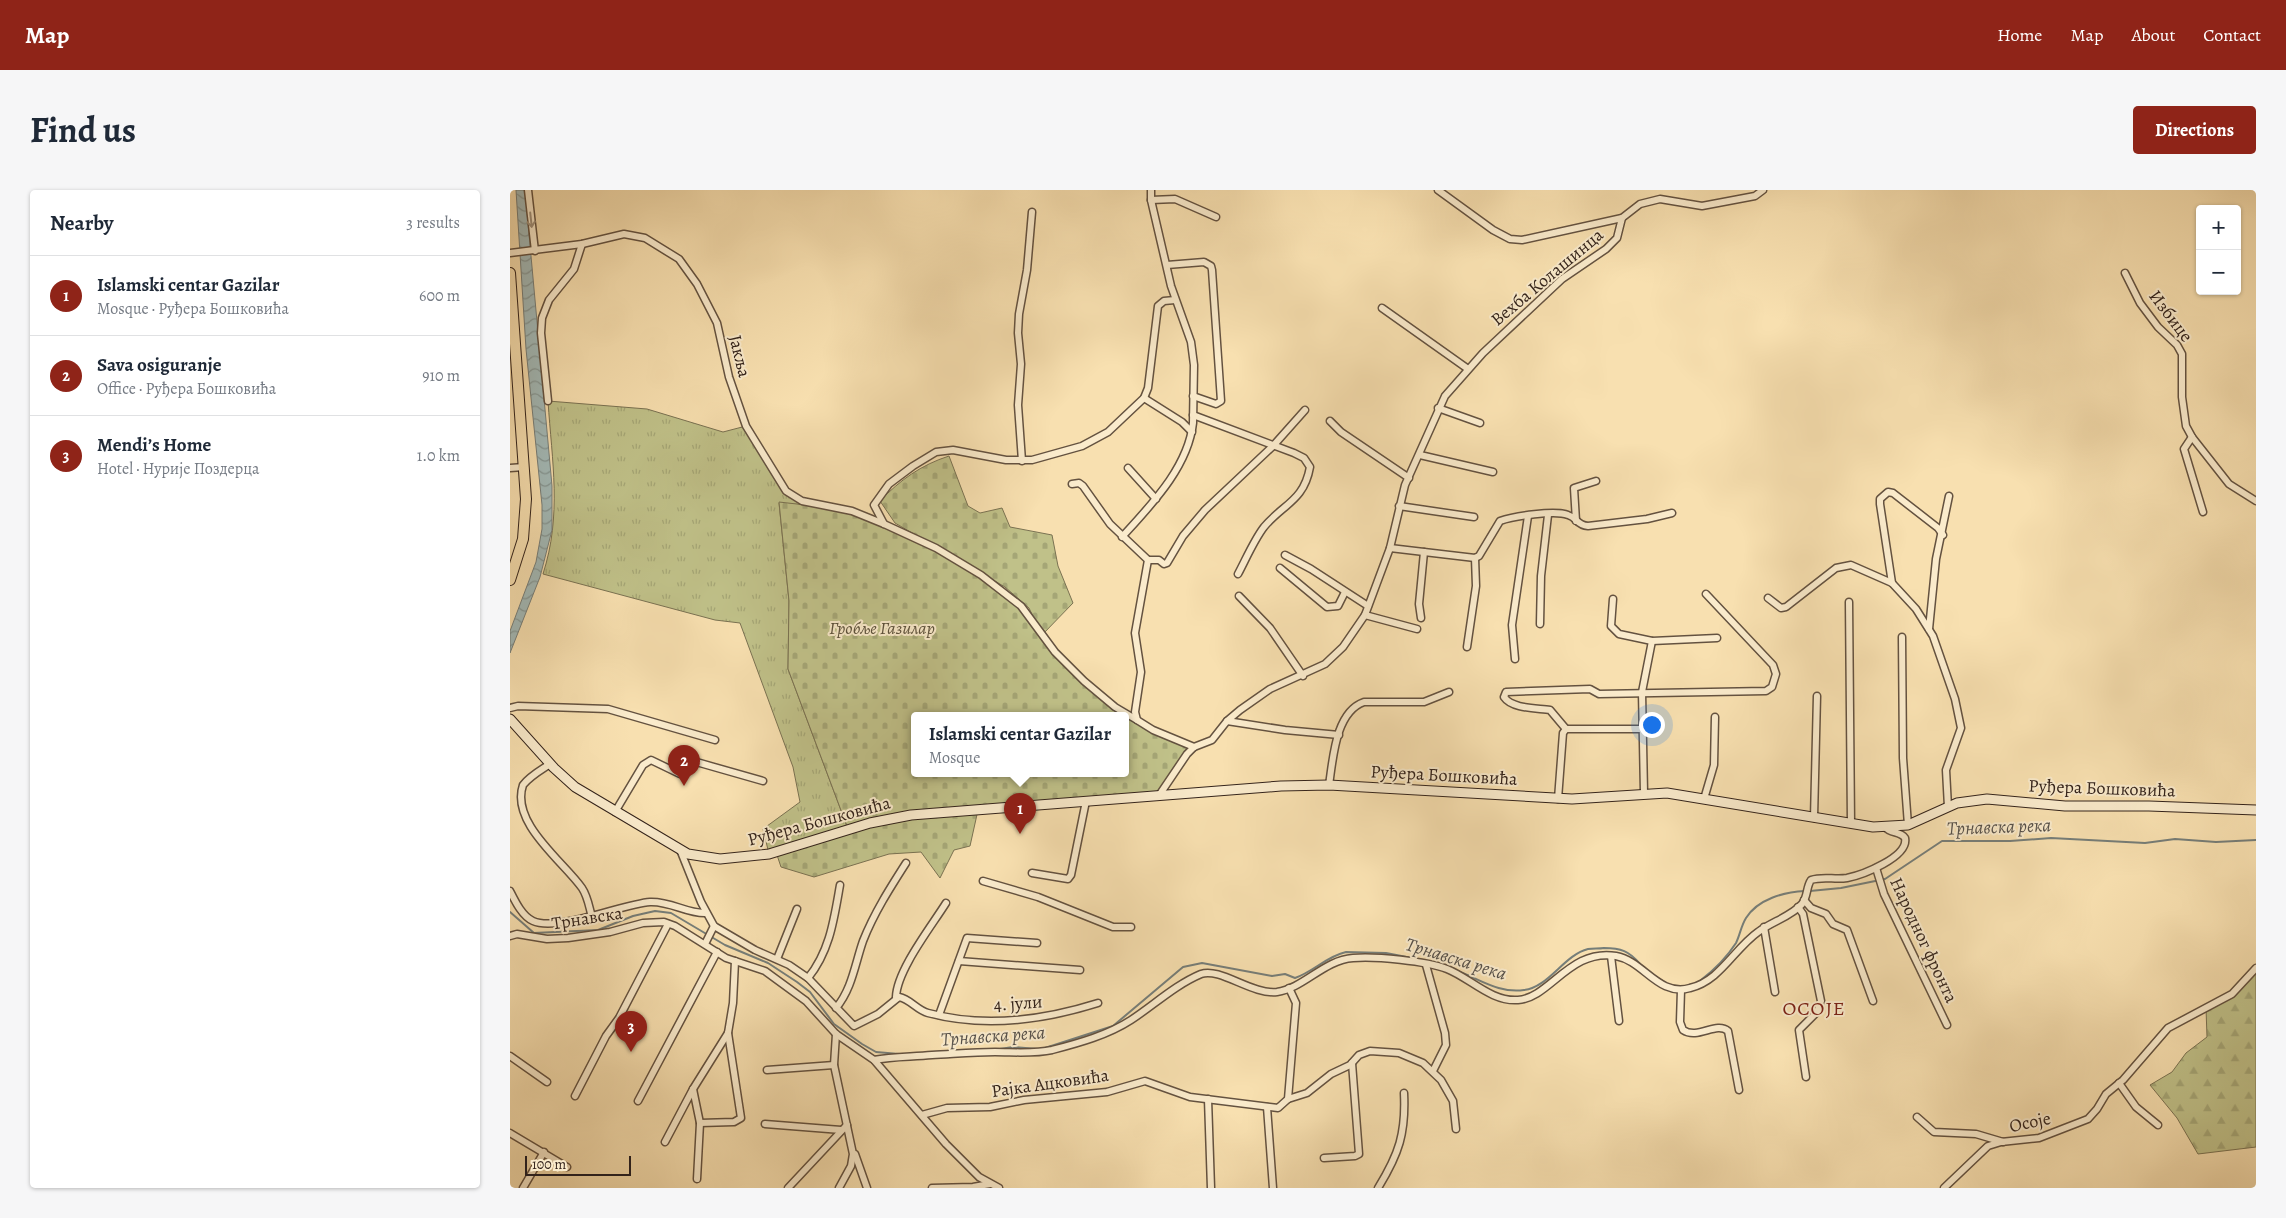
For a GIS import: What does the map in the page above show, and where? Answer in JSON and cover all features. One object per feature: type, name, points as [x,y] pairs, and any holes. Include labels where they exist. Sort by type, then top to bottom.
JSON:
[{"type":"main road","points":[[510,273],[513,349],[524,467],[525,518],[523,539],[511,577]]},
{"type":"main road","name":"Руђера Бошковића","points":[[510,719],[550,764],[575,787],[681,852],[706,858],[748,857],[781,851],[851,828],[894,817],[1160,794],[1281,786],[1329,785],[1558,799],[1597,799],[1644,793],[1667,793],[1850,824],[1885,827],[1908,825],[1963,802],[1994,799],[2065,806],[2256,810]]},
{"type":"street","points":[[528,190],[534,251]]},
{"type":"street","points":[[1122,537],[1156,499],[1179,464],[1192,432],[1194,366],[1191,342],[1175,300],[1151,200],[1151,190]]},
{"type":"street","name":"Вехба Колашинца","points":[[1194,748],[1212,740],[1227,720],[1262,694],[1325,664],[1335,656],[1350,638],[1365,615],[1390,548],[1399,506],[1409,478],[1438,408],[1445,396],[1468,368],[1562,279],[1606,249],[1617,238],[1622,218],[1522,240],[1510,239],[1438,190]]},
{"type":"street","points":[[1622,218],[1640,204],[1660,198],[1702,206],[1747,198],[1763,190]]},
{"type":"street","points":[[1151,200],[1175,199],[1216,217]]},
{"type":"street","points":[[1022,461],[1018,405],[1021,364],[1019,314],[1027,270],[1032,212]]},
{"type":"street","name":"Јакља","points":[[513,253],[582,244],[613,235],[638,235],[679,258],[700,290],[717,323],[729,377],[746,426],[764,452],[783,487],[790,495],[802,501],[852,511],[947,554],[1006,594],[1028,615],[1066,664],[1102,697],[1125,712]]},
{"type":"street","points":[[548,401],[541,333],[542,318],[550,300],[574,269],[582,244]]},
{"type":"street","points":[[1167,266],[1204,262],[1211,266],[1221,401],[1216,404],[1193,396]]},
{"type":"street","name":"Избице","points":[[2125,273],[2140,303],[2158,327],[2177,345],[2182,354],[2182,397],[2186,426],[2192,437]]},
{"type":"street","points":[[884,524],[874,505],[879,495],[901,473],[932,454],[953,450],[1006,460],[1022,461],[1082,446],[1108,432],[1144,398],[1152,370],[1158,306],[1164,301],[1175,300]]},
{"type":"street","points":[[1382,308],[1468,368]]},
{"type":"street","points":[[1144,398],[1182,422],[1192,432]]},
{"type":"street","points":[[1438,408],[1480,423]]},
{"type":"street","points":[[1072,484],[1079,483],[1083,486],[1122,537],[1148,560],[1159,560],[1164,564],[1183,536],[1205,510],[1273,446],[1305,410]]},
{"type":"street","points":[[1193,415],[1259,438],[1273,446],[1304,458],[1310,467],[1298,496],[1263,528],[1238,574]]},
{"type":"street","points":[[1330,421],[1341,432],[1409,478]]},
{"type":"street","points":[[2203,512],[2184,449],[2192,437],[2229,484],[2256,501]]},
{"type":"street","points":[[1420,455],[1493,472]]},
{"type":"street","points":[[510,468],[524,467]]},
{"type":"street","points":[[1128,468],[1133,476],[1156,499]]},
{"type":"street","points":[[1576,521],[1574,488],[1596,481]]},
{"type":"street","points":[[1892,582],[1880,504],[1880,499],[1883,495],[1888,492],[1893,493],[1943,534]]},
{"type":"street","points":[[1929,629],[1936,559],[1943,534],[1949,496]]},
{"type":"street","points":[[1399,506],[1474,517]]},
{"type":"street","points":[[1390,548],[1475,558],[1479,556],[1500,521],[1562,513],[1571,516],[1580,525],[1588,526],[1647,519],[1672,513]]},
{"type":"street","points":[[1540,624],[1541,576],[1548,515]]},
{"type":"street","points":[[1515,659],[1512,625],[1528,516]]},
{"type":"street","points":[[1421,618],[1419,604],[1424,552]]},
{"type":"street","points":[[1285,556],[1368,606]]},
{"type":"street","points":[[1467,647],[1476,586],[1475,558]]},
{"type":"street","points":[[1137,720],[1135,712],[1141,672],[1135,633],[1148,560]]},
{"type":"street","points":[[1768,598],[1781,608],[1786,607],[1836,568],[1851,565],[1892,582],[1916,609],[1929,629],[1955,699],[1961,728],[1947,766],[1948,807]]},
{"type":"street","points":[[1280,568],[1327,607],[1338,606],[1345,592]]},
{"type":"street","points":[[1643,729],[1566,728],[1550,710],[1517,706],[1507,701],[1504,697],[1506,692],[1590,689],[1599,694],[1766,691],[1772,688],[1776,674],[1773,665],[1706,594]]},
{"type":"street","points":[[1238,596],[1270,628],[1303,676]]},
{"type":"street","points":[[1613,599],[1611,626],[1615,632],[1652,641],[1717,638]]},
{"type":"street","points":[[1849,602],[1850,824]]},
{"type":"street","points":[[1365,615],[1417,629]]},
{"type":"street","points":[[1902,637],[1904,758],[1908,825]]},
{"type":"street","points":[[1644,793],[1642,692],[1652,641]]},
{"type":"street","points":[[1329,785],[1339,736],[1347,717],[1361,703],[1424,702],[1449,692]]},
{"type":"street","points":[[1814,818],[1817,696]]},
{"type":"street","points":[[510,708],[518,706],[608,709],[716,740]]},
{"type":"street","name":"Јакља","points":[[1129,715],[1153,730],[1194,748]]},
{"type":"street","points":[[1704,799],[1714,765],[1715,718]]},
{"type":"street","points":[[1227,720],[1285,730],[1339,736]]},
{"type":"street","points":[[1558,799],[1563,733],[1566,728]]},
{"type":"street","points":[[1160,794],[1194,748]]},
{"type":"street","points":[[615,812],[643,764],[651,760],[680,774],[686,771],[693,762],[763,781]]},
{"type":"street","points":[[550,764],[528,780],[521,790],[519,799],[522,818],[531,837],[567,870],[582,888],[592,917]]},
{"type":"street","points":[[1032,873],[1068,879],[1071,875],[1086,801]]},
{"type":"street","name":"Руђера Бошковића","points":[[1885,827],[1890,832],[1903,835],[1906,838],[1905,846],[1900,853]]},
{"type":"street","points":[[681,852],[713,928],[777,959],[808,978],[854,1026],[885,1009],[896,997],[896,990],[908,965],[946,903]]},
{"type":"street","name":"Народног фронта","points":[[1681,990],[1697,986],[1708,980],[1744,943],[1764,927],[1798,907],[1805,898],[1809,882],[1814,878],[1850,877],[1876,868],[1900,853]]},
{"type":"street","points":[[836,1008],[848,989],[873,919],[906,863]]},
{"type":"street","name":"Народног фронта","points":[[1876,868],[1880,886],[1947,1025]]},
{"type":"street","points":[[983,881],[1038,897],[1113,927],[1131,927]]},
{"type":"street","points":[[808,978],[817,966],[832,934],[840,886]]},
{"type":"street","points":[[510,891],[520,908],[534,922],[550,923],[592,917],[651,902],[673,904],[694,913],[706,913]]},
{"type":"street","points":[[1805,898],[1811,908],[1826,914],[1833,924],[1842,926],[1847,930],[1873,1001]]},
{"type":"street","points":[[1798,907],[1803,914],[1821,1001],[1817,1012],[1799,1030],[1806,1077]]},
{"type":"street","points":[[777,959],[797,909]]},
{"type":"street","name":"Трнавска","points":[[510,936],[517,934],[547,939],[568,938],[610,932],[654,922],[668,924]]},
{"type":"street","points":[[575,1096],[606,1036],[619,1018],[668,924],[706,942],[717,952],[735,961],[758,968],[784,983],[816,1010],[836,1034],[874,1060],[953,1151],[980,1177],[999,1188]]},
{"type":"street","points":[[1764,927],[1775,992]]},
{"type":"street","points":[[706,942],[713,928]]},
{"type":"street","points":[[939,1014],[966,940],[970,937],[1037,943]]},
{"type":"street","points":[[638,1101],[717,952]]},
{"type":"street","points":[[1611,956],[1619,1021]]},
{"type":"street","points":[[874,1060],[948,1054],[1041,1052],[1055,1049],[1094,1037],[1125,1024],[1159,1000],[1205,973],[1214,973],[1260,990],[1275,992],[1289,988],[1346,959],[1384,959],[1426,964],[1447,969],[1492,994],[1519,1000],[1531,996],[1569,968],[1586,959],[1611,956],[1634,964],[1662,985],[1681,990],[1680,1025],[1683,1030],[1695,1033],[1721,1027],[1728,1030],[1739,1090]]},
{"type":"street","points":[[700,1123],[734,1122],[741,1118],[728,1033],[733,1003],[735,961]]},
{"type":"street","name":"4. јули","points":[[958,961],[1080,970]]},
{"type":"street","points":[[1426,964],[1445,1033],[1446,1045],[1433,1071]]},
{"type":"street","name":"Осоје","points":[[1944,1188],[1988,1146],[2039,1138],[2088,1119],[2098,1109],[2106,1094],[2119,1083],[2168,1028],[2232,994],[2256,968]]},
{"type":"street","points":[[1288,1098],[1296,1008],[1294,996],[1289,988]]},
{"type":"street","name":"4. јули","points":[[896,997],[903,998],[926,1013],[981,1020],[1030,1019],[1063,1013],[1098,1003]]},
{"type":"street","points":[[664,1142],[693,1089],[728,1033]]},
{"type":"street","points":[[836,1034],[834,1065],[853,1150],[867,1188]]},
{"type":"street","points":[[1274,1188],[1267,1107],[1278,1108],[1288,1098],[1307,1093],[1331,1074],[1352,1063],[1359,1055],[1370,1051],[1399,1053],[1420,1061],[1433,1071],[1452,1100],[1456,1130]]},
{"type":"street","points":[[510,1056],[547,1082]]},
{"type":"street","points":[[1324,1158],[1355,1156],[1359,1154],[1352,1063]]},
{"type":"street","points":[[766,1070],[834,1065]]},
{"type":"street","name":"Рајка Ацковића","points":[[922,1115],[947,1108],[990,1107],[1024,1100],[1107,1092],[1145,1081],[1181,1095],[1267,1107]]},
{"type":"street","points":[[2119,1083],[2136,1107],[2158,1125]]},
{"type":"street","points":[[693,1089],[700,1123],[697,1178]]},
{"type":"street","points":[[1378,1188],[1395,1159],[1401,1143],[1404,1124],[1404,1093]]},
{"type":"street","points":[[1208,1099],[1211,1188]]},
{"type":"street","points":[[1917,1117],[1934,1132],[1976,1134],[2004,1142]]},
{"type":"street","points":[[765,1124],[841,1130]]},
{"type":"street","points":[[788,1188],[847,1124]]},
{"type":"street","points":[[510,1134],[544,1152],[567,1168]]},
{"type":"street","points":[[839,1188],[851,1166],[853,1150]]},
{"type":"street","points":[[523,1188],[544,1152]]},
{"type":"street","points":[[932,1188],[973,1187],[990,1184]]},
{"type":"green space","points":[[548,401],[647,409],[723,432],[746,426],[786,491],[818,506],[779,503],[789,601],[788,669],[848,829],[769,854],[763,829],[800,802],[793,767],[740,623],[715,620],[543,574],[549,552],[554,509]]},
{"type":"green space","name":"Гробље Газилар","points":[[949,456],[968,506],[980,513],[1002,508],[1010,527],[1052,535],[1058,566],[1073,603],[1042,635],[1115,707],[1125,712],[911,712],[911,777],[1129,777],[1129,714],[1194,747],[1160,794],[978,810],[970,846],[954,850],[940,878],[921,852],[889,854],[814,877],[781,867],[776,852],[848,829],[788,669],[789,601],[779,502],[841,509],[917,539],[1006,594],[1040,631],[1029,608],[1005,587],[895,523],[880,501],[895,486],[929,464]]},
{"type":"green space","points":[[2256,968],[2256,1147],[2198,1154],[2177,1118],[2150,1085],[2172,1072],[2186,1053],[2207,1037],[2206,1008],[2232,994]]},
{"type":"water","points":[[516,190],[525,190],[552,486],[552,530],[540,577],[510,653],[510,631],[536,562],[542,529],[542,505],[526,349]]},
{"type":"waterway","name":"Трнавска река","points":[[1810,891],[1841,888],[1885,879],[1942,841],[2010,841],[2051,838],[2145,843],[2175,839],[2216,842],[2256,840]]},
{"type":"waterway","name":"Трнавска река","points":[[1701,980],[1720,963],[1736,943],[1743,924],[1751,911],[1764,901],[1780,895],[1805,891]]},
{"type":"waterway","name":"Трнавска река","points":[[510,912],[534,933],[598,930],[633,916],[655,911],[671,913],[725,945],[768,963],[797,982],[810,992],[834,1024],[862,1044],[876,1052],[899,1054]]},
{"type":"waterway","name":"Трнавска река","points":[[1455,970],[1497,988],[1515,991],[1533,988],[1579,952],[1588,949],[1620,950],[1628,953],[1640,964]]},
{"type":"waterway","name":"Трнавска река","points":[[1045,1048],[1113,1026],[1183,967],[1202,963],[1272,976],[1285,974],[1295,978],[1346,952],[1386,953],[1417,959]]},
{"type":"waterway","name":"Трнавска река","points":[[1653,975],[1666,983]]},
{"type":"waterway","name":"Трнавска река","points":[[1000,1049],[1013,1047],[1038,1049]]},
{"type":"place","name":"Sava osiguranje","points":[[684,786]]},
{"type":"place","name":"Islamski centar Gazilar","points":[[1020,834]]},
{"type":"place","name":"Mendi’s Home","points":[[631,1052]]},
{"type":"district","name":"ОСОЈЕ","points":[[1814,1008]]}]
